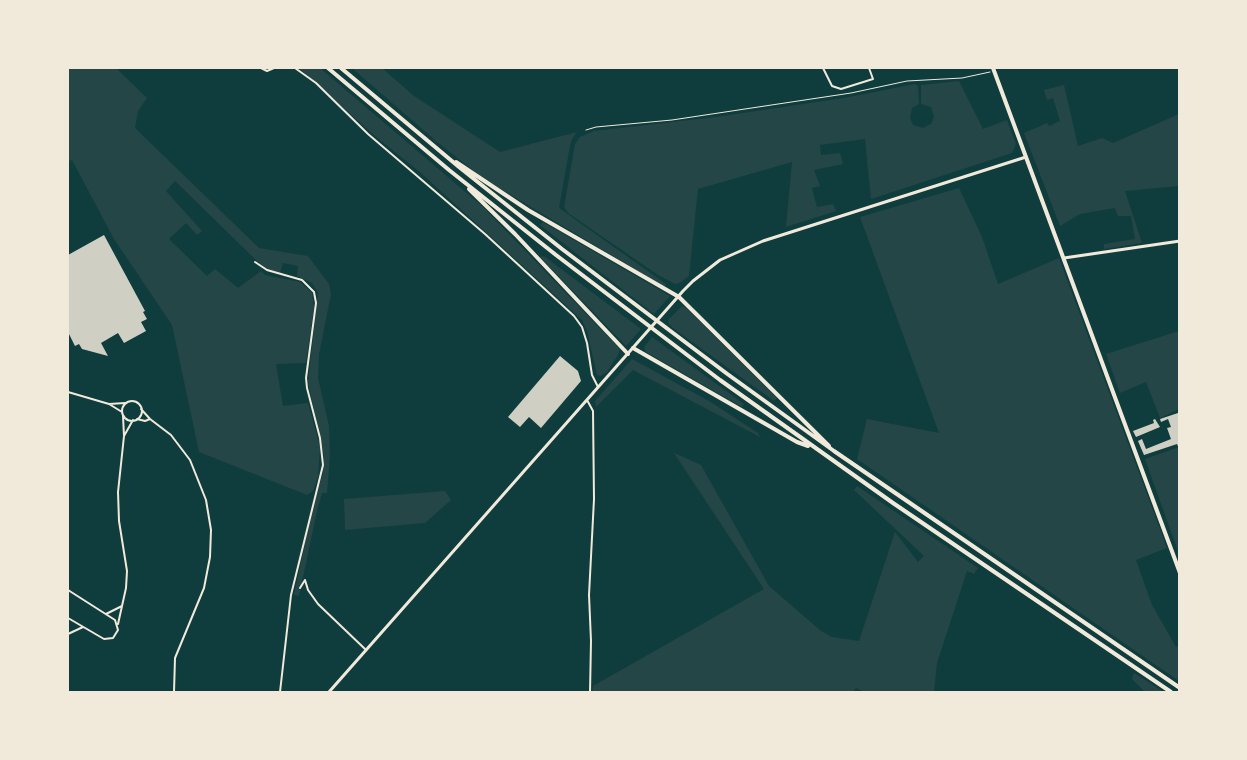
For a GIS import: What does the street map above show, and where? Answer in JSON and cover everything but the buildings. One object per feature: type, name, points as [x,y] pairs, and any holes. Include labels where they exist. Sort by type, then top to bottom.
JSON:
[{"type":"main road","points":[[328,68],[449,170],[639,320],[814,448],[1171,693]]},
{"type":"main road","points":[[341,68],[459,167],[643,312],[834,451],[1179,688]]},
{"type":"main road","points":[[994,69],[1179,573]]},
{"type":"main road","points":[[329,693],[693,281],[720,260],[746,247],[1026,157]]},
{"type":"main road","points":[[448,158],[528,210],[679,297],[834,451]]},
{"type":"main road","points":[[449,170],[516,234],[628,354]]},
{"type":"main road","points":[[1064,258],[1179,241]]},
{"type":"main road","points":[[633,348],[797,442],[814,448]]},
{"type":"street","points":[[261,68],[267,70],[274,68]]},
{"type":"street","points":[[295,68],[316,83],[368,134],[437,192],[574,316],[582,327],[587,342],[592,375],[598,387]]},
{"type":"street","points":[[823,68],[832,86],[841,89],[873,79],[870,68]]},
{"type":"street","points":[[255,262],[267,270],[302,280],[314,292],[316,303],[306,378],[320,438],[323,465],[291,595],[280,693]]},
{"type":"street","points":[[68,392],[109,404],[122,412]]},
{"type":"street","points":[[587,400],[593,411],[594,499],[589,595],[590,693]]},
{"type":"street","points":[[109,404],[135,401],[150,420],[171,435],[190,460],[206,500],[211,530],[210,557],[204,588],[176,658],[174,693]]},
{"type":"street","points":[[68,618],[107,639],[116,635],[126,588],[127,571],[119,521],[118,492],[124,436],[122,412],[125,403]]},
{"type":"street","points":[[124,436],[141,414],[141,408]]},
{"type":"street","points":[[123,416],[128,420],[150,420]]},
{"type":"street","points":[[300,588],[305,580],[308,590],[318,604],[366,650]]},
{"type":"street","points":[[68,590],[116,620],[118,624]]},
{"type":"street","points":[[106,614],[122,606]]},
{"type":"street","points":[[68,633],[83,627]]},
{"type":"path","points":[[586,130],[851,93],[907,81],[963,78],[994,69]]},
{"type":"shaded area","points":[[68,68],[116,68],[147,98],[138,111],[135,128],[259,248],[308,256],[329,284],[331,294],[319,354],[318,378],[329,426],[330,455],[327,493],[322,493],[317,511],[299,596],[294,595],[314,500],[323,474],[324,456],[308,382],[318,293],[312,283],[297,276],[298,266],[283,263],[280,273],[267,269],[259,263],[175,181],[166,191],[202,231],[197,235],[186,223],[169,239],[207,276],[215,269],[238,288],[261,271],[265,275],[300,282],[312,293],[314,308],[306,363],[276,364],[283,406],[308,403],[320,447],[318,477],[313,491],[307,495],[199,452],[172,325],[114,239],[72,160],[68,161]]},
{"type":"shaded area","points":[[299,68],[320,68],[483,207],[620,349],[607,372],[601,376],[597,375],[587,331],[582,320],[421,173],[375,136]]},
{"type":"shaded area","points":[[352,68],[382,68],[414,96],[500,152],[577,132],[570,146],[559,208],[666,284],[665,287],[484,179],[436,141]]},
{"type":"shaded area","points":[[959,81],[983,129],[1007,120],[1016,144],[1012,153],[871,199],[865,139],[820,145],[821,155],[840,153],[843,164],[814,170],[820,186],[812,188],[817,207],[833,204],[836,211],[786,227],[792,162],[698,189],[689,276],[680,283],[675,284],[658,275],[568,213],[564,207],[575,144],[580,137],[594,131],[716,117],[844,98],[915,84],[918,86],[919,104],[912,108],[910,118],[913,125],[923,128],[931,124],[934,117],[931,107],[921,104],[921,85]]},
{"type":"shaded area","points":[[1064,85],[1078,146],[1102,138],[1113,143],[1179,114],[1179,186],[1125,191],[1142,243],[1104,249],[1104,244],[1135,239],[1131,216],[1118,216],[1115,208],[1080,214],[1060,226],[1024,133],[1047,123],[1049,126],[1060,121],[1053,98],[1047,100],[1044,90]]},
{"type":"shaded area","points":[[959,188],[982,237],[998,284],[1059,258],[1167,548],[1136,560],[1152,605],[1176,647],[1179,646],[1179,681],[857,459],[867,419],[939,433],[860,217]]},
{"type":"shaded area","points":[[543,222],[670,296],[654,314],[540,225]]},
{"type":"shaded area","points":[[544,256],[641,329],[626,346],[540,257]]},
{"type":"shaded area","points":[[682,306],[777,398],[774,401],[668,323]]},
{"type":"shaded area","points":[[1179,331],[1179,409],[1160,418],[1146,382],[1120,393],[1106,354]]},
{"type":"shaded area","points":[[652,337],[744,404],[742,407],[646,352],[644,347]]},
{"type":"shaded area","points":[[632,359],[709,401],[758,433],[760,437],[633,370],[596,407],[595,401]]},
{"type":"shaded area","points":[[1179,447],[1179,554],[1145,459]]},
{"type":"shaded area","points":[[674,453],[701,465],[769,586],[821,631],[832,637],[859,641],[895,532],[918,562],[924,556],[854,490],[857,486],[978,568],[974,574],[967,571],[937,663],[934,692],[865,692],[856,688],[853,692],[592,692],[593,686],[764,589]]},
{"type":"shaded area","points":[[445,491],[451,500],[425,523],[345,530],[344,499]]},
{"type":"shaded area","points":[[1134,673],[1164,692],[1145,692],[1132,679]]}]
